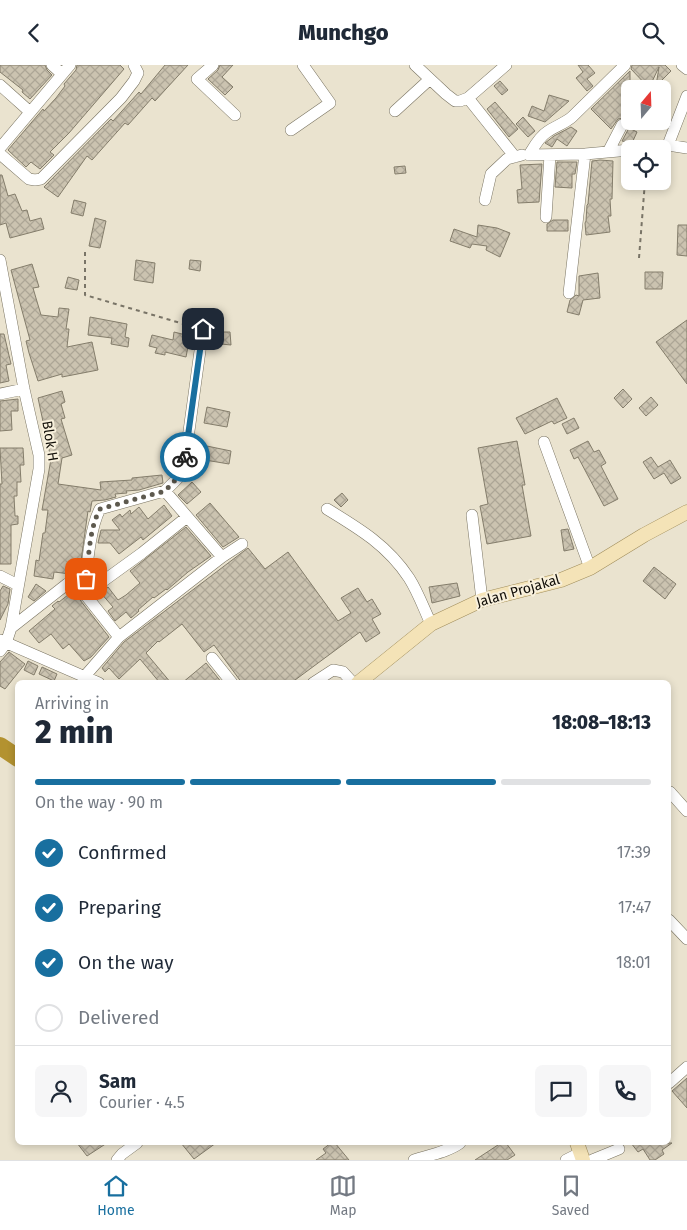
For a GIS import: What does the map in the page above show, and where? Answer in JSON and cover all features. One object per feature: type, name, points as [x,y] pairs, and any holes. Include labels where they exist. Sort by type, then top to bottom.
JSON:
[{"type":"main road","name":"Jalan Projakal","points":[[362,680],[431,624],[482,600],[561,580],[590,568],[644,535],[687,512]]},
{"type":"street","points":[[52,65],[62,75]]},
{"type":"street","points":[[0,148],[70,65]]},
{"type":"street","points":[[0,154],[29,179],[41,179],[130,87],[138,73],[134,65]]},
{"type":"street","points":[[213,65],[197,79],[234,115]]},
{"type":"street","points":[[291,130],[330,103],[303,65]]},
{"type":"street","points":[[415,65],[455,101],[468,98],[506,65]]},
{"type":"street","points":[[529,155],[547,132],[564,124],[625,65]]},
{"type":"street","points":[[682,65],[687,69]]},
{"type":"street","points":[[394,111],[430,79]]},
{"type":"street","points":[[0,85],[30,111]]},
{"type":"street","points":[[670,140],[687,96]]},
{"type":"street","points":[[468,98],[515,157]]},
{"type":"street","points":[[608,152],[621,127]]},
{"type":"street","points":[[671,145],[687,148]]},
{"type":"street","points":[[485,200],[491,174],[507,159],[529,155],[621,151]]},
{"type":"street","points":[[569,293],[586,154]]},
{"type":"street","points":[[546,217],[550,155]]},
{"type":"street","name":"Blok H","points":[[0,260],[24,389],[39,455],[40,469],[18,585],[12,628],[2,645]]},
{"type":"street","points":[[84,595],[93,532],[96,516],[100,509],[165,491],[178,477],[185,460],[203,329]]},
{"type":"street","points":[[0,394],[24,389]]},
{"type":"street","points":[[544,443],[590,568]]},
{"type":"street","points":[[165,491],[222,557]]},
{"type":"street","points":[[328,509],[385,549],[410,579],[431,624]]},
{"type":"street","points":[[472,515],[482,600]]},
{"type":"street","points":[[84,595],[142,553],[187,517]]},
{"type":"street","points":[[85,676],[119,637],[222,557],[242,544]]},
{"type":"street","points":[[0,577],[18,585]]},
{"type":"street","points":[[12,628],[67,584],[76,583],[119,637]]},
{"type":"street","points":[[2,645],[93,680]]},
{"type":"street","points":[[212,658],[230,680]]},
{"type":"street","points":[[318,680],[333,670],[343,672],[350,680]]},
{"type":"street","points":[[671,794],[687,811]]},
{"type":"street","points":[[671,922],[687,939]]},
{"type":"street","points":[[671,1081],[687,1067]]},
{"type":"street","points":[[117,1160],[134,1145]]},
{"type":"street","points":[[414,1160],[439,1151],[452,1149],[457,1145]]},
{"type":"street","points":[[566,1160],[582,1151],[619,1149]]},
{"type":"path","points":[[639,258],[644,190]]},
{"type":"path","points":[[85,252],[85,295],[203,329]]},
{"type":"building","points":[[0,65],[45,65],[52,75],[30,99],[22,92],[23,90],[0,72]]},
{"type":"building","points":[[77,65],[120,65],[124,69],[69,133],[50,152],[54,155],[40,169],[31,162],[26,167],[8,150],[43,109],[44,111],[56,98],[65,86],[64,84],[76,70]]},
{"type":"building","points":[[165,65],[188,65],[155,101],[152,98],[128,125],[125,123],[92,160],[87,156],[58,197],[44,187],[111,119],[113,121],[139,92],[141,94]]},
{"type":"building","points":[[220,65],[233,65],[222,77],[233,87],[225,95],[208,79],[218,70]]},
{"type":"building","points":[[578,65],[588,65],[595,73],[587,79],[593,86],[587,91],[576,78],[583,72]]},
{"type":"building","points":[[632,65],[665,65],[671,71],[662,80],[657,80],[659,67],[653,80],[641,80],[631,69]]},
{"type":"building","points":[[630,71],[630,80],[621,80],[621,118],[618,119],[611,129],[591,109]]},
{"type":"building","points":[[500,81],[508,90],[502,95],[494,86]]},
{"type":"building","points":[[549,95],[569,101],[545,122],[528,116],[532,106],[544,111]]},
{"type":"building","points":[[495,102],[518,129],[509,137],[487,109]]},
{"type":"building","points":[[523,117],[535,131],[528,137],[516,124]]},
{"type":"building","points":[[571,127],[577,131],[567,146],[557,139],[552,147],[545,143],[554,136]]},
{"type":"building","points":[[628,130],[637,132],[633,140],[623,140]]},
{"type":"building","points":[[592,161],[613,161],[612,199],[610,199],[611,216],[608,216],[610,232],[586,235],[585,223]]},
{"type":"building","points":[[557,162],[577,162],[575,174],[572,174],[572,188],[555,187]]},
{"type":"building","points":[[542,164],[539,202],[518,203],[517,190],[522,189],[520,165]]},
{"type":"building","points":[[405,166],[406,173],[395,174],[394,167]]},
{"type":"building","points":[[0,175],[2,175],[8,196],[15,194],[22,211],[27,210],[30,221],[41,218],[44,229],[10,238],[6,223],[0,225]]},
{"type":"building","points":[[74,200],[86,203],[83,216],[71,213]]},
{"type":"building","points":[[95,218],[106,221],[100,248],[89,246]]},
{"type":"building","points":[[553,220],[568,220],[568,231],[547,231],[547,224]]},
{"type":"building","points":[[478,225],[497,228],[510,233],[500,257],[486,250],[487,246],[472,244],[470,248],[450,241],[454,229],[477,237]]},
{"type":"building","points":[[678,225],[687,225],[687,256],[677,255]]},
{"type":"building","points":[[136,260],[155,263],[153,283],[134,280]]},
{"type":"building","points":[[190,260],[201,261],[200,271],[189,269]]},
{"type":"building","points":[[32,264],[39,287],[33,288],[41,315],[58,317],[59,308],[69,309],[66,329],[69,329],[67,347],[92,342],[98,370],[62,377],[62,374],[38,381],[26,341],[30,340],[11,270]]},
{"type":"building","points":[[645,272],[663,272],[662,289],[645,289]]},
{"type":"building","points":[[598,273],[600,298],[583,300],[579,315],[567,312],[570,300],[576,295],[579,296],[579,276]]},
{"type":"building","points":[[68,277],[79,280],[77,290],[65,288]]},
{"type":"building","points":[[90,317],[127,324],[125,337],[129,338],[128,347],[111,344],[112,338],[88,335]]},
{"type":"building","points":[[687,320],[687,384],[656,342]]},
{"type":"building","points":[[174,332],[190,336],[186,357],[165,352],[165,355],[155,353],[157,348],[149,346],[152,335],[173,340]]},
{"type":"building","points":[[223,332],[230,332],[231,345],[211,343],[211,334],[223,334]]},
{"type":"building","points":[[0,334],[4,334],[11,364],[6,365],[9,381],[0,383]]},
{"type":"building","points":[[623,389],[632,399],[623,408],[614,398]]},
{"type":"building","points":[[62,391],[65,402],[61,404],[65,418],[61,419],[72,455],[62,458],[58,484],[101,490],[100,482],[132,480],[132,478],[162,475],[163,483],[139,490],[126,491],[127,493],[115,494],[116,497],[105,500],[92,501],[90,512],[88,511],[79,575],[54,572],[53,579],[34,576],[36,560],[39,561],[43,533],[45,533],[48,510],[42,510],[51,459],[38,398]]},
{"type":"building","points":[[651,397],[658,405],[646,416],[639,408]]},
{"type":"building","points":[[557,398],[567,418],[554,424],[552,421],[525,434],[516,418]]},
{"type":"building","points":[[18,399],[18,411],[11,411],[12,430],[0,431],[0,401]]},
{"type":"building","points":[[207,407],[230,412],[227,427],[204,423]]},
{"type":"building","points":[[574,418],[579,428],[567,434],[562,424]]},
{"type":"building","points":[[517,441],[531,536],[487,544],[480,506],[488,504],[478,448]]},
{"type":"building","points":[[588,441],[594,452],[599,450],[606,463],[601,466],[618,499],[604,506],[578,457],[574,459],[570,450]]},
{"type":"building","points":[[202,445],[231,451],[229,464],[199,459]]},
{"type":"building","points":[[0,448],[23,448],[24,465],[20,465],[21,482],[17,482],[17,496],[14,496],[15,516],[18,516],[18,524],[11,525],[11,564],[0,564],[0,484],[2,484]]},
{"type":"building","points":[[651,457],[658,467],[670,460],[681,478],[671,484],[664,473],[654,479],[643,462]]},
{"type":"building","points":[[192,482],[201,492],[187,504],[178,495]]},
{"type":"building","points":[[342,493],[348,500],[341,507],[334,500]]},
{"type":"building","points":[[210,503],[239,537],[223,547],[196,515]]},
{"type":"building","points":[[164,505],[172,516],[143,540],[141,537],[119,554],[110,543],[98,543],[101,530],[120,530],[112,520],[120,514],[122,517],[130,510],[131,514],[139,507],[148,519]]},
{"type":"building","points":[[186,527],[211,556],[167,590],[153,597],[131,618],[126,612],[115,621],[108,611],[113,607],[100,592],[108,587],[118,600],[126,595],[140,583],[130,571]]},
{"type":"building","points":[[568,529],[574,549],[564,551],[561,530]]},
{"type":"building","points":[[248,548],[265,569],[288,552],[338,621],[351,613],[341,598],[358,588],[367,602],[372,599],[381,614],[372,619],[380,633],[366,642],[360,632],[295,680],[240,680],[214,645],[204,652],[182,624],[158,641],[146,653],[168,680],[158,680],[140,659],[119,679],[109,668],[105,672],[102,668],[124,642]]},
{"type":"building","points":[[654,567],[676,584],[665,599],[643,581]]},
{"type":"building","points":[[457,583],[460,596],[432,603],[429,587]]},
{"type":"building","points":[[36,584],[46,591],[34,601],[28,597]]},
{"type":"building","points":[[3,586],[10,589],[8,604],[0,620],[0,591]]},
{"type":"building","points":[[73,591],[109,637],[91,657],[84,661],[69,644],[63,649],[51,634],[39,643],[29,631],[55,609],[52,606]]},
{"type":"building","points":[[9,652],[25,664],[5,689],[0,686],[0,662]]},
{"type":"building","points":[[28,661],[38,666],[34,675],[24,670]]},
{"type":"building","points":[[206,663],[220,680],[186,680]]},
{"type":"building","points":[[42,667],[57,674],[54,680],[52,680],[39,674]]},
{"type":"building","points":[[687,1078],[687,1108],[672,1091]]},
{"type":"building","points":[[79,1145],[104,1145],[87,1156]]},
{"type":"building","points":[[183,1145],[213,1145],[194,1159]]},
{"type":"building","points":[[328,1145],[337,1145],[349,1160],[316,1160],[326,1153],[323,1149]]},
{"type":"building","points":[[498,1145],[508,1145],[515,1155],[507,1160],[475,1160]]},
{"type":"building","points":[[633,1145],[669,1145],[662,1150],[664,1154],[655,1160],[650,1160],[643,1149],[638,1152]]},
{"type":"waterway","points":[[0,746],[15,756]]},
{"type":"way so far","points":[[86,579],[96,516],[100,509],[165,491],[178,477],[185,457]]},
{"type":"route","points":[[185,457],[203,329]]}]
